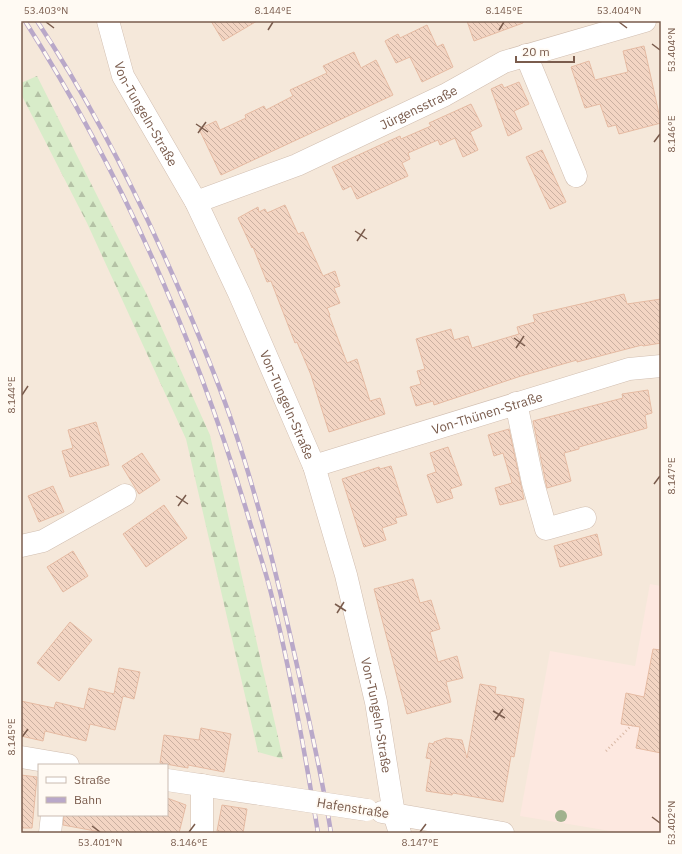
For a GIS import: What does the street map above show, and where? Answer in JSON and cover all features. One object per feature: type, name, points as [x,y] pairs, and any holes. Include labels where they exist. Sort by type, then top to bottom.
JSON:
[{"type":"street","name":"Von-Tungeln-Straße","points":[[108,21],[123,76],[196,202],[239,293],[314,466],[346,575],[376,702],[397,824]]},
{"type":"street","name":"Jürgensstraße","points":[[196,202],[297,165],[445,95],[504,62],[645,21]]},
{"type":"street","points":[[526,55],[576,176]]},
{"type":"street","name":"Von-Thünen-Straße","points":[[314,466],[629,369],[661,366]]},
{"type":"street","points":[[516,403],[533,483],[546,529],[585,518]]},
{"type":"street","points":[[21,546],[43,541],[125,495]]},
{"type":"street","points":[[21,757],[58,764]]},
{"type":"street","name":"Hafenstraße","points":[[168,780],[367,810],[397,824],[503,833]]},
{"type":"street","points":[[202,785],[202,833]]},
{"type":"street","points":[[50,833],[52,816]]},
{"type":"path","points":[[606,751],[632,726]]},
{"type":"shaded area","points":[[21,21],[661,21],[661,833],[21,833]]},
{"type":"shaded area","points":[[650,584],[661,586],[661,833],[622,833],[520,816],[550,651],[635,666]]},
{"type":"green space","points":[[37,76],[146,293],[210,435],[283,759],[258,752],[186,439],[87,223],[21,94],[21,83]]},
{"type":"building","points":[[211,21],[257,21],[223,41]]},
{"type":"building","points":[[467,21],[523,21],[523,23],[474,41]]},
{"type":"building","points":[[427,25],[437,47],[443,44],[453,67],[422,82],[410,57],[396,63],[385,41],[398,34],[400,38]]},
{"type":"building","points":[[644,46],[661,123],[619,134],[616,125],[608,127],[600,104],[585,108],[571,67],[589,61],[595,80],[628,72],[623,51]]},
{"type":"building","points":[[354,52],[361,68],[376,60],[393,95],[221,175],[199,129],[216,121],[220,130],[246,118],[245,115],[264,106],[266,110],[293,96],[290,90],[327,73],[323,66]]},
{"type":"building","points":[[519,82],[529,104],[514,111],[522,129],[508,136],[491,89],[502,84],[504,88]]},
{"type":"building","points":[[471,104],[482,126],[470,132],[478,150],[463,157],[455,138],[440,145],[438,140],[408,153],[410,159],[402,163],[408,176],[357,199],[351,186],[343,190],[332,167],[400,136],[401,139],[431,126],[429,123]]},
{"type":"building","points":[[542,150],[566,202],[550,209],[526,157]]},
{"type":"building","points":[[285,205],[298,234],[303,232],[323,276],[335,271],[340,286],[334,288],[340,303],[327,308],[329,315],[347,363],[357,359],[370,401],[380,398],[385,414],[329,432],[311,375],[297,342],[295,343],[271,281],[267,282],[253,247],[252,248],[238,218],[258,207],[259,212],[265,209],[267,213]]},
{"type":"building","points":[[624,294],[627,304],[661,299],[661,343],[642,345],[577,362],[577,360],[521,376],[434,405],[433,401],[416,406],[410,387],[421,384],[417,371],[425,369],[416,339],[451,329],[454,340],[468,336],[472,348],[519,334],[517,327],[535,322],[533,315]]},
{"type":"building","points":[[648,390],[652,413],[645,415],[647,428],[579,447],[579,449],[564,453],[571,481],[547,488],[533,421],[623,398],[622,394]]},
{"type":"building","points":[[96,422],[109,465],[70,477],[62,451],[73,448],[68,430]]},
{"type":"building","points":[[509,429],[524,499],[500,505],[495,488],[512,483],[503,453],[494,456],[488,435]]},
{"type":"building","points":[[448,447],[462,485],[450,489],[453,498],[437,503],[427,475],[436,472],[430,453]]},
{"type":"building","points":[[142,453],[160,480],[139,494],[122,466]]},
{"type":"building","points":[[391,466],[407,515],[395,518],[397,523],[382,528],[386,540],[364,547],[342,479],[379,467],[380,469]]},
{"type":"building","points":[[53,486],[64,512],[39,522],[28,496]]},
{"type":"building","points":[[164,505],[187,538],[146,567],[123,534]]},
{"type":"building","points":[[597,534],[602,555],[560,567],[554,546]]},
{"type":"building","points":[[73,551],[88,576],[63,592],[47,567]]},
{"type":"building","points":[[413,579],[420,603],[431,600],[440,629],[430,632],[438,662],[457,656],[463,678],[446,682],[451,702],[407,714],[374,589]]},
{"type":"building","points":[[70,622],[92,640],[59,681],[37,663]]},
{"type":"building","points":[[653,649],[661,650],[661,753],[636,748],[640,727],[621,724],[626,693],[644,697]]},
{"type":"building","points":[[119,668],[140,672],[134,699],[123,696],[115,730],[90,724],[86,741],[45,731],[43,741],[21,736],[21,701],[54,708],[56,702],[84,709],[89,688],[114,694]]},
{"type":"building","points":[[480,684],[496,687],[495,694],[524,699],[514,757],[511,756],[503,802],[453,793],[452,795],[426,791],[431,759],[426,758],[429,743],[434,744],[434,742],[446,738],[462,740],[467,758]]},
{"type":"building","points":[[201,728],[231,734],[224,772],[188,765],[188,768],[160,763],[164,735],[199,740]]},
{"type":"building","points":[[21,775],[37,777],[32,828],[21,828]]},
{"type":"building","points":[[168,798],[186,805],[179,833],[106,833],[63,825],[64,816],[168,816]]},
{"type":"building","points":[[222,805],[247,809],[243,833],[217,831]]},
{"type":"railway","points":[[25,21],[60,78],[93,137],[152,258],[179,319],[226,445],[271,593],[297,713],[318,833]]},
{"type":"railway","points":[[37,21],[99,123],[135,194],[185,303],[228,410],[253,488],[278,583],[317,756],[331,833]]}]
